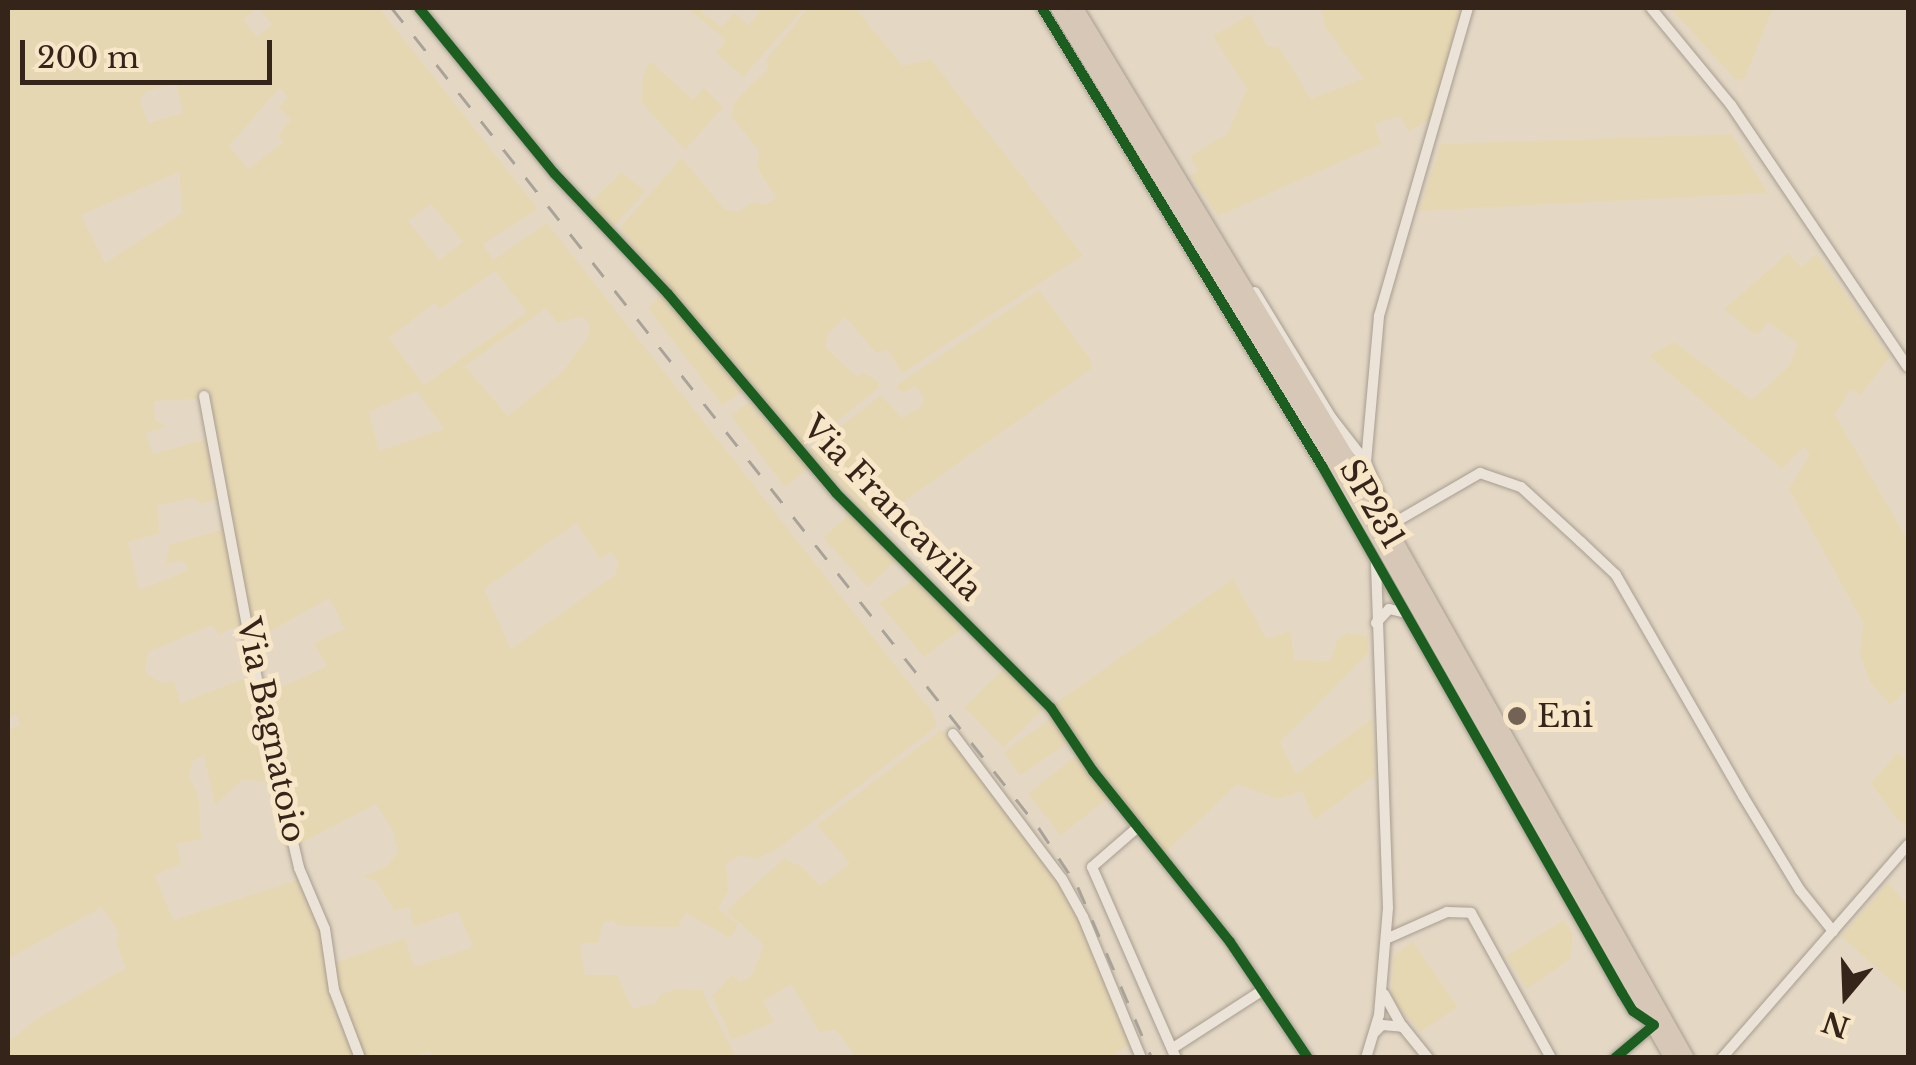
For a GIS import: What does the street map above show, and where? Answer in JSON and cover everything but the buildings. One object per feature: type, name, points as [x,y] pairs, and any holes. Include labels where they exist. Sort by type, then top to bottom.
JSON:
[{"type":"highway","name":"SP231","points":[[1058,8],[1367,518],[1672,1058]]},
{"type":"highway","name":"SP231","points":[[1078,8],[1418,580],[1686,1058]]},
{"type":"street","name":"Via Francavilla","points":[[420,8],[554,172],[668,294],[836,493],[1051,708],[1138,827],[1198,900],[1308,1058]]},
{"type":"street","name":"SP231","points":[[1042,8],[1407,614],[1622,994],[1633,1010],[1654,1025]]},
{"type":"street","points":[[1078,8],[1332,417],[1366,462],[1418,580]]},
{"type":"street","points":[[1366,462],[1380,316],[1468,8]]},
{"type":"street","points":[[1651,8],[1731,104],[1908,368]]},
{"type":"street","name":"Via Bagnatoio","points":[[204,396],[266,727],[298,868],[325,929],[334,990],[360,1058]]},
{"type":"street","points":[[1392,524],[1480,473],[1521,487],[1616,575],[1752,812],[1800,890],[1832,932]]},
{"type":"street","points":[[1366,1058],[1368,1040],[1379,1015],[1386,939],[1376,562]]},
{"type":"street","points":[[1376,624],[1390,609],[1407,614]]},
{"type":"street","points":[[953,734],[1062,879],[1104,964],[1141,1058]]},
{"type":"street","points":[[1138,827],[1092,867],[1174,1053],[1263,990]]},
{"type":"street","points":[[1722,1058],[1908,845]]},
{"type":"street","points":[[1386,939],[1447,912],[1471,913],[1550,1058]]},
{"type":"street","points":[[1382,984],[1388,1007],[1428,1058]]},
{"type":"street","points":[[1368,1040],[1382,1025],[1402,1028]]},
{"type":"street","points":[[1615,1058],[1654,1025]]},
{"type":"shaded area","points":[[8,8],[258,8],[243,20],[257,37],[272,24],[259,8],[379,8],[538,209],[483,244],[493,260],[547,223],[932,712],[937,726],[777,849],[757,859],[741,855],[726,864],[728,891],[718,909],[738,924],[730,938],[686,913],[678,927],[618,926],[613,920],[603,923],[598,943],[580,943],[585,975],[617,975],[632,1008],[655,1004],[660,995],[675,989],[702,990],[736,1057],[433,1058],[430,1051],[412,1057],[365,1057],[340,1005],[335,963],[405,938],[414,967],[473,947],[458,911],[413,927],[409,907],[394,911],[377,881],[363,877],[387,866],[398,852],[392,829],[376,804],[299,844],[278,774],[265,695],[327,666],[314,643],[345,629],[329,598],[255,640],[206,399],[154,401],[155,420],[166,427],[146,433],[153,454],[211,438],[216,467],[210,470],[211,481],[219,483],[221,498],[201,504],[194,498],[158,505],[159,533],[128,542],[139,590],[189,570],[182,560],[166,564],[169,545],[227,528],[243,624],[219,634],[212,625],[148,652],[145,673],[162,683],[173,681],[181,703],[256,674],[275,782],[242,780],[215,805],[204,756],[192,761],[189,778],[198,793],[201,839],[176,844],[181,864],[155,875],[173,920],[298,880],[325,931],[335,1011],[357,1057],[8,1057],[8,1042],[38,1018],[126,968],[116,941],[119,933],[102,907],[8,959],[8,730],[20,725],[16,714],[8,719]],"holes":[[[176,83],[183,113],[148,123],[140,100],[145,92]],[[279,88],[288,97],[279,107],[291,120],[278,134],[283,142],[248,169],[229,146]],[[179,172],[183,212],[105,263],[81,215]],[[431,204],[463,242],[439,260],[408,221]],[[495,271],[527,312],[424,385],[389,338],[434,303],[440,309]],[[546,308],[557,323],[582,316],[590,324],[588,338],[562,372],[508,416],[465,366]],[[417,391],[444,429],[379,451],[369,412]],[[576,523],[600,559],[611,552],[619,562],[615,575],[511,649],[484,589]]]},
{"type":"shaded area","points":[[687,8],[697,8],[721,27],[734,13],[749,25],[759,12],[754,8],[804,8],[743,77],[716,53],[726,40]]},
{"type":"shaded area","points":[[808,8],[855,8],[903,66],[931,59],[1083,255],[902,373],[887,349],[876,353],[845,317],[828,334],[825,347],[856,376],[864,373],[878,381],[879,388],[804,447],[622,233],[621,226],[682,158],[724,209],[738,212],[752,202],[766,204],[776,198],[757,167],[759,151],[731,116],[735,101],[769,68],[766,60]]},
{"type":"shaded area","points":[[1321,8],[1465,8],[1434,118],[1409,131],[1400,116],[1374,124],[1381,144],[1218,216],[1190,175],[1198,171],[1190,156],[1227,134],[1247,89],[1213,36],[1250,14],[1267,46],[1279,47],[1311,99],[1363,79],[1326,28]]},
{"type":"shaded area","points":[[1670,8],[1773,8],[1744,80],[1735,79]]},
{"type":"shaded area","points":[[650,61],[693,100],[704,88],[723,107],[685,150],[642,103],[643,76]]},
{"type":"shaded area","points":[[1731,134],[1768,193],[1419,211],[1441,144]]},
{"type":"shaded area","points":[[621,172],[646,191],[612,228],[589,204]]},
{"type":"shaded area","points":[[1788,253],[1801,267],[1817,254],[1890,357],[1860,395],[1850,390],[1835,415],[1908,540],[1908,689],[1890,705],[1870,682],[1860,655],[1863,623],[1789,489],[1810,453],[1804,447],[1782,469],[1649,356],[1674,342],[1752,400],[1789,366],[1798,343],[1768,322],[1759,333],[1753,333],[1724,309]]},
{"type":"shaded area","points":[[1039,290],[1091,360],[1092,368],[875,522],[808,451],[881,395],[902,418],[921,407],[924,397],[915,386],[903,393],[896,386]]},
{"type":"shaded area","points":[[661,294],[744,391],[722,405],[648,308]]},
{"type":"shaded area","points":[[748,402],[809,468],[785,487],[731,416]]},
{"type":"shaded area","points":[[853,511],[897,560],[867,587],[823,538]]},
{"type":"shaded area","points":[[916,578],[963,628],[924,657],[879,603]]},
{"type":"shaded area","points":[[1233,579],[1267,639],[1291,631],[1294,660],[1330,661],[1338,639],[1347,633],[1368,636],[1368,653],[1280,742],[1296,774],[1372,719],[1375,775],[1314,820],[1302,791],[1278,799],[1237,784],[1165,853],[1117,797],[1054,704]]},
{"type":"shaded area","points":[[1004,669],[1043,709],[1003,747],[964,707]]},
{"type":"shaded area","points":[[1051,719],[1068,743],[1020,776],[1003,752]]},
{"type":"shaded area","points":[[941,730],[952,735],[1076,905],[1134,1040],[1111,1057],[856,1057],[836,1030],[819,1032],[792,984],[763,1001],[774,1022],[732,1040],[712,996],[732,975],[740,982],[752,976],[764,945],[726,911],[783,859],[801,866],[820,886],[850,863],[817,825]]},
{"type":"shaded area","points":[[1898,752],[1908,764],[1908,828],[1871,783]]},
{"type":"shaded area","points":[[1076,756],[1109,798],[1061,835],[1028,794]]},
{"type":"shaded area","points":[[1888,883],[1908,905],[1908,996],[1841,936]]},
{"type":"shaded area","points":[[1564,920],[1573,933],[1570,959],[1527,989],[1506,956]]},
{"type":"shaded area","points":[[1413,942],[1458,1007],[1420,1032],[1391,998],[1394,955]]},
{"type":"railway","points":[[392,8],[1039,828],[1078,887],[1152,1058]]},
{"type":"cycle path","points":[[419,8],[554,173],[668,294],[836,493],[1051,708],[1093,771],[1230,942],[1308,1058]]},
{"type":"cycle path","points":[[1042,8],[1322,466],[1622,993],[1633,1011],[1654,1025],[1615,1058]]},
{"type":"place","name":"Eni","points":[[1517,716]]}]
